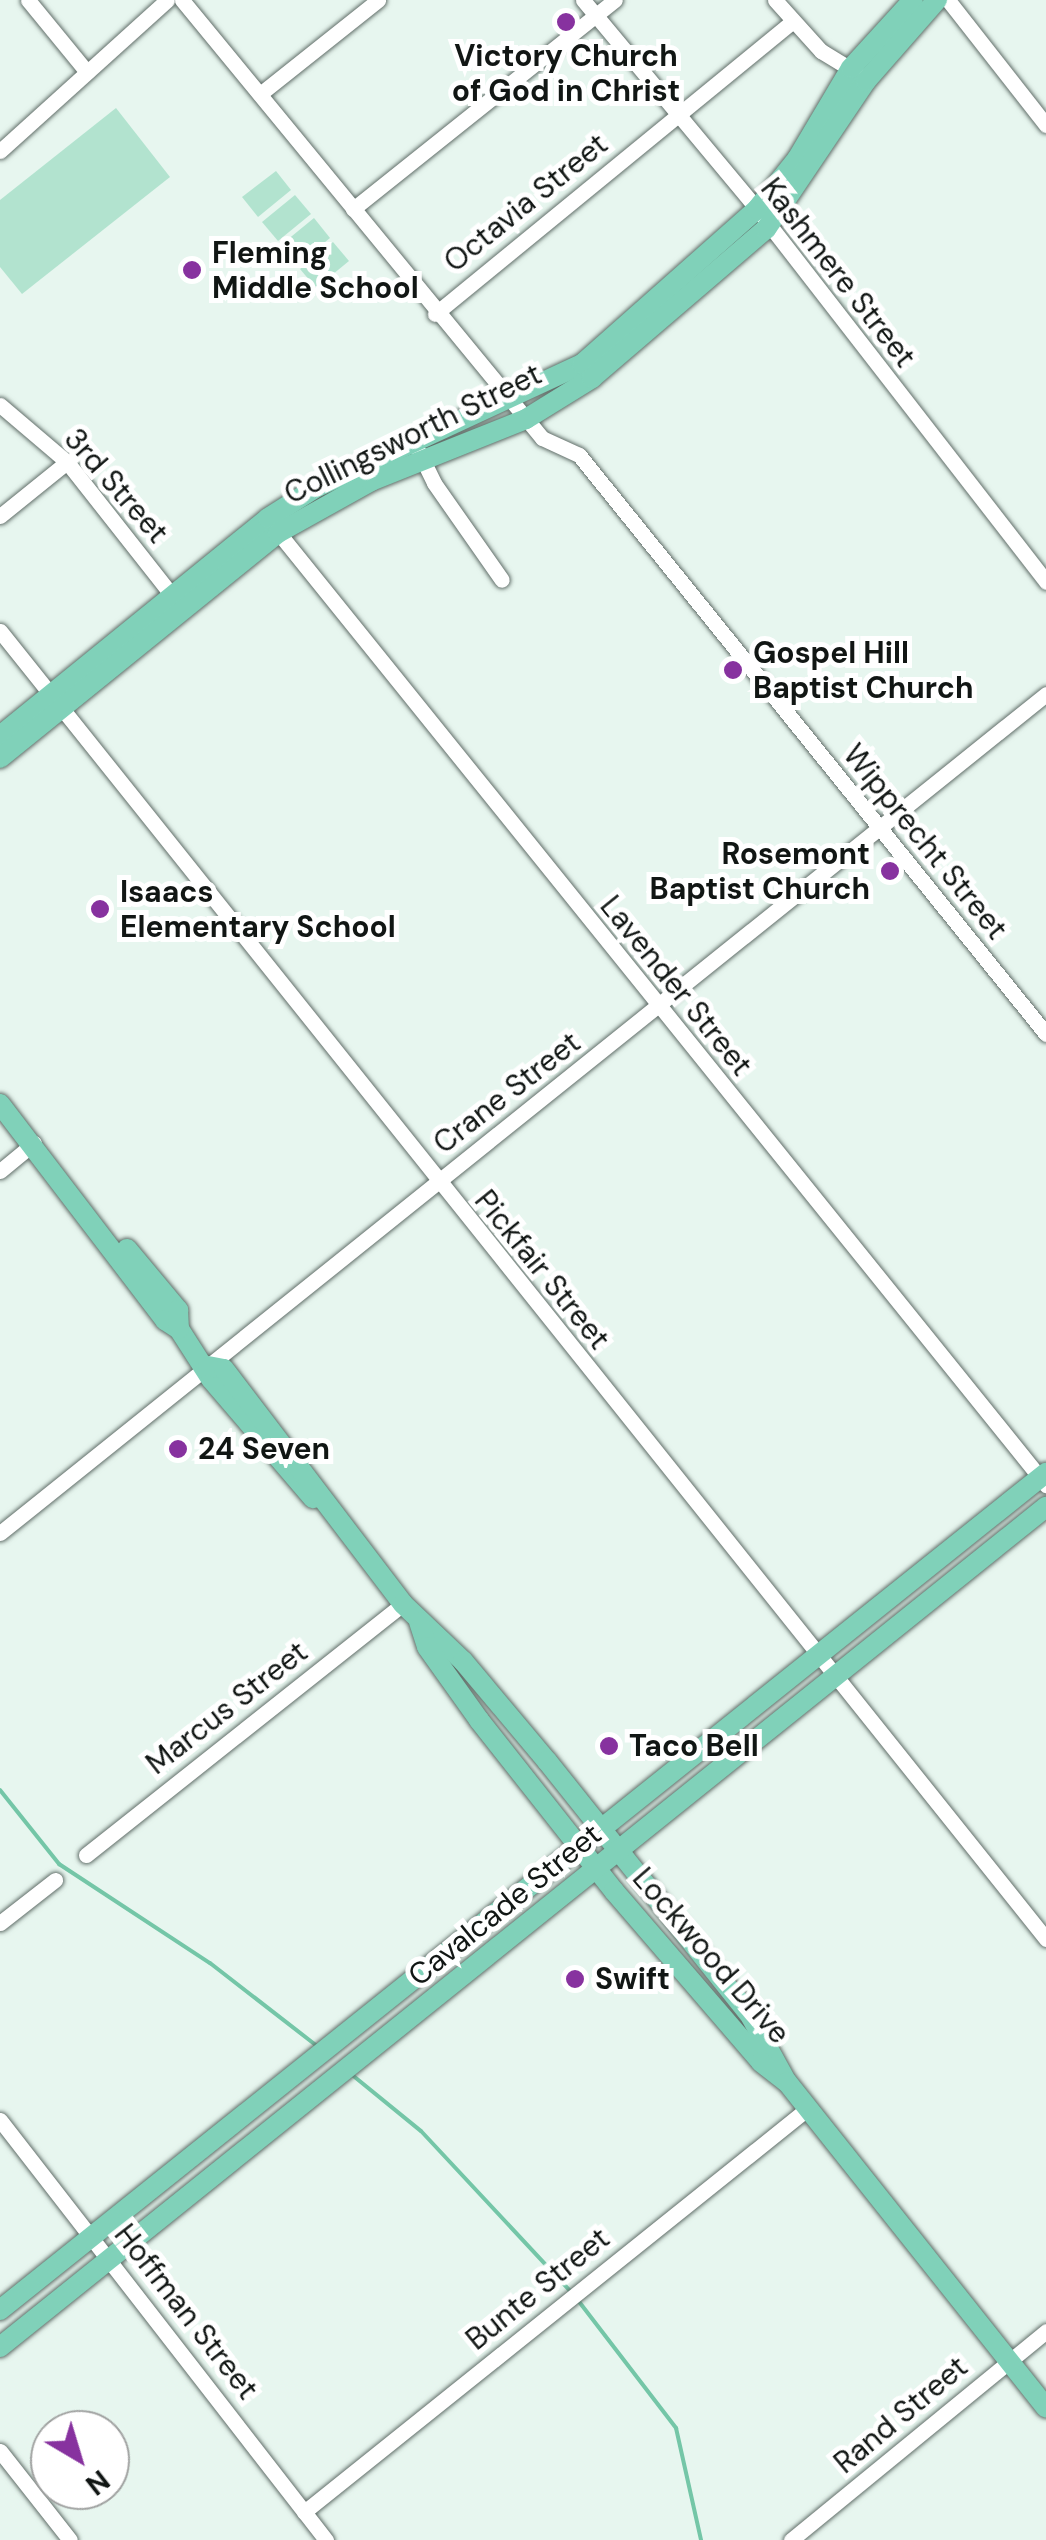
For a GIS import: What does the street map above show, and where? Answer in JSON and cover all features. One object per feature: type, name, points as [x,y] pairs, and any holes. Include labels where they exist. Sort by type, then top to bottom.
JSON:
[{"type":"main road","name":"Collingsworth Street","points":[[0,758],[57,702],[273,526],[327,502],[582,364],[757,209],[914,0]]},
{"type":"main road","name":"Collingsworth Street","points":[[419,452],[526,418],[592,378],[766,229],[859,74],[937,0]]},
{"type":"main road","name":"Collingsworth Street","points":[[0,736],[57,702]]},
{"type":"main road","name":"Lockwood Drive","points":[[0,1104],[102,1229],[112,1232],[178,1310],[179,1328],[208,1366],[211,1379],[307,1495],[325,1505],[403,1604],[502,1706],[729,1990],[780,2062],[787,2082]]},
{"type":"main road","name":"Cavalcade Street","points":[[0,2310],[1044,1478]]},
{"type":"main road","name":"Cavalcade Street","points":[[0,2347],[618,1854],[1046,1506]]},
{"type":"main road","points":[[930,1566],[946,1587]]},
{"type":"main road","name":"Lockwood Drive","points":[[419,1622],[427,1647],[479,1720],[598,1870],[712,2005],[787,2082],[1046,2408]]},
{"type":"main road","points":[[479,1720],[502,1706]]},
{"type":"main road","points":[[419,1979],[435,1999]]},
{"type":"main road","points":[[712,2005],[729,1990]]},
{"type":"main road","points":[[260,2106],[278,2126]]},
{"type":"street","points":[[28,0],[87,72]]},
{"type":"street","points":[[0,151],[167,0]]},
{"type":"street","name":"Wipprecht Street","points":[[182,0],[510,402],[542,438],[579,455],[1046,1034]]},
{"type":"street","points":[[260,94],[378,0]]},
{"type":"street","name":"Kashmere Street","points":[[584,0],[676,117],[757,209],[766,229],[1046,582]]},
{"type":"street","points":[[353,209],[615,0]]},
{"type":"street","points":[[775,0],[821,52],[859,74]]},
{"type":"street","points":[[948,0],[1046,125]]},
{"type":"street","name":"Octavia Street","points":[[435,314],[792,22]]},
{"type":"street","name":"3rd Street","points":[[0,405],[67,462],[178,603]]},
{"type":"street","points":[[419,452],[502,580]]},
{"type":"street","points":[[0,516],[67,462]]},
{"type":"street","name":"Lavender Street","points":[[273,526],[658,1008],[1044,1478]]},
{"type":"street","name":"Pickfair Street","points":[[0,632],[436,1184],[1046,1938]]},
{"type":"street","name":"Crane Street","points":[[0,1533],[1046,694]]},
{"type":"street","points":[[0,1171],[34,1144]]},
{"type":"street","name":"Marcus Street","points":[[86,1855],[403,1604]]},
{"type":"street","points":[[0,1924],[55,1880]]},
{"type":"street","name":"Bunte Street","points":[[304,2512],[807,2109]]},
{"type":"street","name":"Hoffman Street","points":[[0,2120],[326,2540]]},
{"type":"street","name":"Rand Street","points":[[791,2540],[1046,2331]]},
{"type":"street","points":[[0,2451],[70,2540]]},
{"type":"green space","points":[[116,108],[170,177],[22,294],[0,267],[0,200]]},
{"type":"green space","points":[[276,171],[291,190],[258,217],[242,197]]},
{"type":"green space","points":[[295,195],[311,214],[278,241],[262,222]]},
{"type":"green space","points":[[314,218],[330,238],[297,265],[281,245]]},
{"type":"green space","points":[[333,242],[349,261],[316,288],[300,269]]},
{"type":"waterway","points":[[0,1790],[59,1864],[210,1963],[317,2046]]},
{"type":"waterway","points":[[351,2074],[421,2131],[571,2292]]},
{"type":"waterway","points":[[577,2299],[676,2428],[701,2540]]},
{"type":"place","name":"Victory Church of God in Christ","points":[[566,22]]},
{"type":"place","name":"Fleming Middle School","points":[[192,270]]},
{"type":"place","name":"Gospel Hill Baptist Church","points":[[733,670]]},
{"type":"place","name":"Rosemont Baptist Church","points":[[890,871]]},
{"type":"place","name":"Isaacs Elementary School","points":[[100,909]]},
{"type":"place","name":"24 Seven","points":[[178,1449]]},
{"type":"place","name":"Taco Bell","points":[[609,1746]]},
{"type":"place","name":"Swift","points":[[575,1979]]}]
